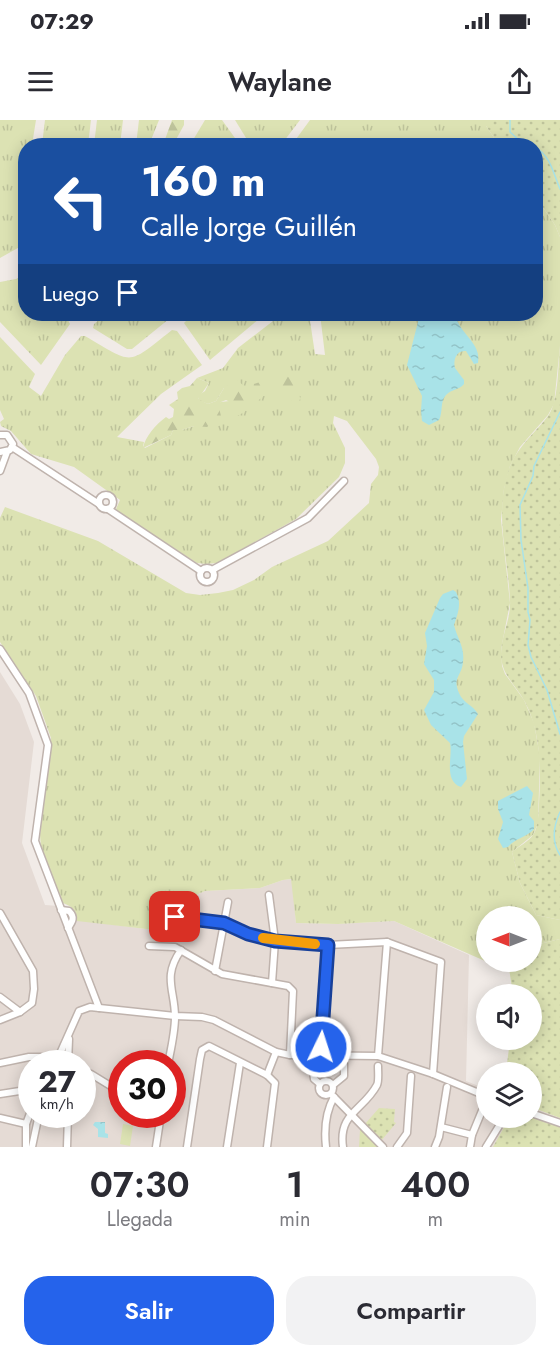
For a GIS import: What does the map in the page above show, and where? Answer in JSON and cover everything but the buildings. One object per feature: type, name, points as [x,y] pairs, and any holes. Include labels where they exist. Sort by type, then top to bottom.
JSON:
[{"type":"street","points":[[0,434],[10,437],[0,471]]},
{"type":"street","points":[[6,450],[88,496],[102,508],[110,508],[201,571]]},
{"type":"street","points":[[201,571],[206,568],[212,570],[308,518],[344,481]]},
{"type":"street","points":[[88,496],[107,495],[111,497],[110,508]]},
{"type":"street","points":[[99,504],[103,496]]},
{"type":"street","points":[[201,571],[202,580],[209,582],[214,577],[212,570]]},
{"type":"street","points":[[0,649],[29,693],[48,745],[35,841],[99,1008]]},
{"type":"street","points":[[269,895],[275,941],[272,982]]},
{"type":"street","points":[[215,971],[228,902]]},
{"type":"street","points":[[0,913],[33,971],[34,989],[32,1003],[20,1012],[0,1020]]},
{"type":"street","points":[[175,917],[224,923],[248,934],[275,941],[328,945],[387,942],[441,962],[433,1074]]},
{"type":"street","points":[[378,1056],[387,942]]},
{"type":"street","points":[[320,1055],[328,945]]},
{"type":"street","points":[[149,946],[175,947],[215,971],[288,986],[293,991],[290,1055]]},
{"type":"street","points":[[170,1050],[175,1017],[170,976],[181,950]]},
{"type":"street","points":[[0,997],[20,1012]]},
{"type":"street","points":[[62,1050],[79,1011],[84,1007],[175,1017],[202,1017],[214,1020],[276,1053],[378,1056],[433,1074],[476,1092]]},
{"type":"street","points":[[68,1050],[69,1035]]},
{"type":"street","points":[[187,1147],[202,1050],[209,1046],[267,1075],[275,1083],[267,1147]]},
{"type":"street","points":[[267,1075],[276,1053]]},
{"type":"street","points":[[0,1064],[18,1059]]},
{"type":"street","points":[[227,1147],[240,1063]]},
{"type":"street","points":[[333,1085],[344,1076],[344,1064]]},
{"type":"street","points":[[312,1065],[314,1079],[320,1084]]},
{"type":"street","points":[[343,1147],[341,1135],[345,1124],[378,1084],[378,1066]]},
{"type":"street","points":[[397,1147],[407,1133],[411,1076]]},
{"type":"street","points":[[320,1084],[326,1080],[333,1085],[333,1095],[325,1122],[326,1147]]},
{"type":"street","points":[[320,1084],[319,1089],[322,1094],[333,1095],[383,1147]]},
{"type":"street","points":[[435,1147],[441,1127],[447,1088]]},
{"type":"street","points":[[0,1094],[18,1091]]},
{"type":"street","points":[[542,1117],[560,1123]]},
{"type":"street","points":[[0,1118],[18,1122]]},
{"type":"street","points":[[470,1147],[476,1125]]},
{"type":"street","points":[[441,1127],[472,1135]]},
{"type":"street","points":[[26,1128],[26,1147]]},
{"type":"street","points":[[32,1147],[36,1128]]},
{"type":"street","points":[[67,1147],[68,1128]]},
{"type":"street","points":[[156,1147],[159,1128]]},
{"type":"street","points":[[486,1147],[498,1128]]},
{"type":"shaded area","points":[[0,672],[20,704],[34,742],[22,843],[45,905],[73,907],[77,913],[77,920],[154,930],[178,903],[205,891],[260,888],[292,879],[296,923],[338,924],[394,921],[469,955],[466,1081],[476,1085],[476,1128],[542,1128],[542,1111],[560,1118],[560,1147],[0,1147]]},
{"type":"green space","points":[[0,120],[36,120],[33,138],[18,138],[18,248],[0,258]]},
{"type":"green space","points":[[45,120],[91,120],[89,138],[43,138]]},
{"type":"green space","points":[[97,120],[123,120],[121,138],[95,138]]},
{"type":"green space","points":[[139,120],[159,120],[152,138],[137,138]]},
{"type":"green space","points":[[172,120],[184,120],[184,125],[177,138],[166,138]]},
{"type":"green space","points":[[205,120],[222,120],[235,138],[194,138]]},
{"type":"green space","points":[[235,120],[300,120],[286,138],[246,138]]},
{"type":"green space","points":[[310,120],[486,120],[486,126],[494,138],[297,138]]},
{"type":"green space","points":[[486,120],[560,120],[560,237],[543,207],[543,138],[494,138],[486,126]]},
{"type":"green space","points":[[543,207],[560,237],[560,346],[554,404],[548,415],[520,447],[510,466],[504,489],[501,520],[510,603],[501,649],[502,666],[505,674],[524,700],[534,723],[540,757],[538,823],[533,835],[512,852],[520,883],[532,906],[476,906],[476,957],[394,921],[338,924],[296,923],[291,879],[260,888],[205,891],[178,903],[155,930],[77,921],[74,909],[63,903],[41,847],[40,835],[51,738],[36,696],[0,642],[0,518],[5,507],[98,541],[186,593],[200,595],[233,590],[254,580],[272,567],[328,541],[369,503],[371,484],[378,475],[379,467],[376,459],[347,421],[334,416],[333,423],[345,448],[345,463],[339,477],[296,519],[217,563],[197,563],[118,512],[116,509],[120,500],[74,467],[31,454],[11,431],[1,426],[0,422],[4,419],[0,410],[0,337],[35,374],[29,387],[41,396],[65,355],[81,336],[122,356],[130,357],[146,350],[172,330],[177,331],[202,365],[161,394],[117,437],[144,442],[145,448],[171,435],[173,430],[194,426],[221,402],[246,399],[224,388],[216,401],[208,404],[198,400],[199,395],[205,391],[209,383],[197,378],[223,368],[238,348],[273,321],[310,321],[315,354],[325,355],[321,321],[543,321]]},
{"type":"green space","points":[[18,278],[18,321],[68,321],[70,324],[41,365],[0,322],[0,282]]},
{"type":"green space","points":[[98,321],[167,321],[132,349],[127,349],[93,328]]},
{"type":"green space","points":[[186,321],[257,321],[210,360],[184,323]]},
{"type":"green space","points":[[560,345],[560,920],[542,916],[542,906],[532,906],[520,883],[512,852],[531,837],[536,828],[540,765],[537,739],[530,714],[503,668],[501,654],[510,608],[502,517],[505,483],[510,466],[518,452],[552,409]]},
{"type":"green space","points":[[278,372],[295,383],[300,395],[301,416],[297,417],[287,389],[281,386],[269,392],[237,416],[230,412],[230,402],[226,400],[221,402],[219,408],[221,416],[207,427],[194,426],[173,430],[171,435],[143,448],[158,423],[166,417],[169,419],[173,417],[174,409],[169,405],[178,399],[177,392],[190,386],[197,378],[209,383],[198,399],[208,404],[216,401],[224,388],[236,379],[244,386],[246,399],[252,395],[254,384]]},
{"type":"green space","points":[[542,916],[560,920],[560,939],[542,943]]},
{"type":"green space","points":[[560,939],[560,1118],[542,1111],[542,1062],[507,1062],[509,1050],[542,1050],[542,984],[511,984],[510,972],[542,972],[542,943]]},
{"type":"green space","points":[[379,1108],[395,1109],[394,1122],[396,1123],[381,1141],[365,1124]]},
{"type":"green space","points":[[542,1120],[560,1127],[560,1147],[493,1147],[503,1128],[542,1128]]},
{"type":"green space","points":[[122,1128],[133,1128],[130,1146],[120,1144]]},
{"type":"green space","points":[[363,1129],[378,1144],[377,1147],[359,1147],[360,1130]]},
{"type":"water","points":[[418,321],[457,321],[477,350],[478,363],[474,364],[466,351],[458,354],[454,362],[455,368],[464,380],[464,384],[446,395],[439,420],[429,425],[422,421],[422,396],[407,365]]},
{"type":"water","points":[[453,590],[458,596],[459,605],[454,625],[463,657],[457,688],[463,699],[478,714],[464,736],[467,779],[461,787],[455,784],[450,774],[450,743],[431,725],[424,710],[434,692],[434,680],[424,664],[427,646],[425,633],[440,598],[443,594]]},
{"type":"water","points":[[527,786],[533,793],[529,815],[534,821],[534,829],[503,848],[498,839],[503,822],[498,809],[498,801]]},
{"type":"water","points":[[96,1122],[105,1122],[105,1133],[108,1134],[108,1138],[98,1137]]},
{"type":"waterway","points":[[510,120],[510,132],[517,138]]},
{"type":"waterway","points":[[543,153],[560,189]]},
{"type":"waterway","points":[[560,412],[534,466],[533,476],[520,505],[521,540],[530,620],[528,645],[531,657],[547,690],[560,734]]},
{"type":"waterway","points":[[560,812],[554,834],[560,855]]},
{"type":"slow traffic","points":[[263,938],[315,944]]},
{"type":"route","points":[[175,917],[224,923],[248,934],[275,941],[328,945],[321,1047]]}]
